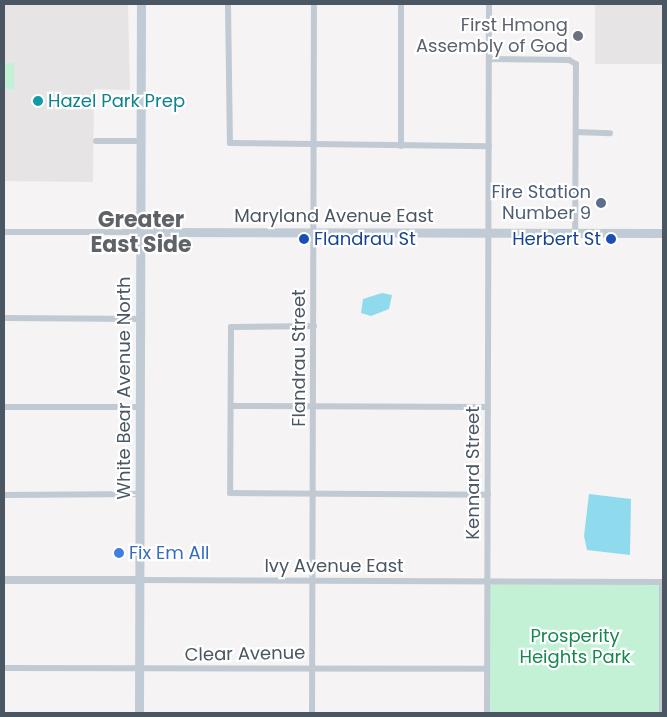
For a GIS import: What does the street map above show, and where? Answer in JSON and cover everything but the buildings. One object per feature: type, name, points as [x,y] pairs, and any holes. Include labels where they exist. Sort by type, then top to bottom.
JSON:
[{"type":"main road","name":"White Bear Avenue North","points":[[138,713],[141,407],[141,4]]},
{"type":"main road","name":"Maryland Avenue East","points":[[141,232],[663,233]]},
{"type":"street","points":[[228,4],[230,143],[489,146]]},
{"type":"street","name":"Flandrau Street","points":[[312,713],[315,232],[314,4]]},
{"type":"street","points":[[401,146],[402,4]]},
{"type":"street","name":"Kennard Street","points":[[487,713],[489,4]]},
{"type":"street","points":[[489,59],[575,62],[575,232]]},
{"type":"street","points":[[576,132],[610,132]]},
{"type":"street","points":[[96,142],[141,141]]},
{"type":"street","name":"Maryland Avenue East","points":[[4,232],[141,232]]},
{"type":"street","points":[[4,318],[141,319]]},
{"type":"street","points":[[314,326],[231,327],[230,493],[488,495]]},
{"type":"street","points":[[231,406],[488,407]]},
{"type":"street","points":[[4,407],[141,407]]},
{"type":"street","points":[[4,494],[140,494]]},
{"type":"street","name":"Ivy Avenue East","points":[[4,580],[663,582]]},
{"type":"street","points":[[662,713],[663,582]]},
{"type":"street","name":"Clear Avenue","points":[[4,668],[487,669]]},
{"type":"shaded area","points":[[4,4],[128,4],[130,90],[94,89],[93,182],[4,181]]},
{"type":"shaded area","points":[[595,4],[663,4],[663,64],[595,64]]},
{"type":"green space","points":[[4,63],[14,63],[14,89],[4,89]]},
{"type":"green space","name":"Prosperity Heights Park","points":[[488,581],[662,581],[662,713],[488,713]]},
{"type":"water","points":[[382,293],[392,295],[389,309],[371,316],[361,313],[363,299]]},
{"type":"water","points":[[589,494],[631,499],[630,555],[587,550],[584,536]]},
{"type":"place","name":"First Hmong Assembly of God","points":[[578,36]]},
{"type":"place","name":"Hazel Park Prep","points":[[38,101]]},
{"type":"place","name":"Fire Station Number 9","points":[[601,203]]},
{"type":"place","name":"Flandrau St","points":[[304,239]]},
{"type":"place","name":"Herbert St","points":[[611,239]]},
{"type":"place","name":"Fix Em All","points":[[119,553]]},
{"type":"district","name":"Greater East Side","points":[[141,232]]}]
